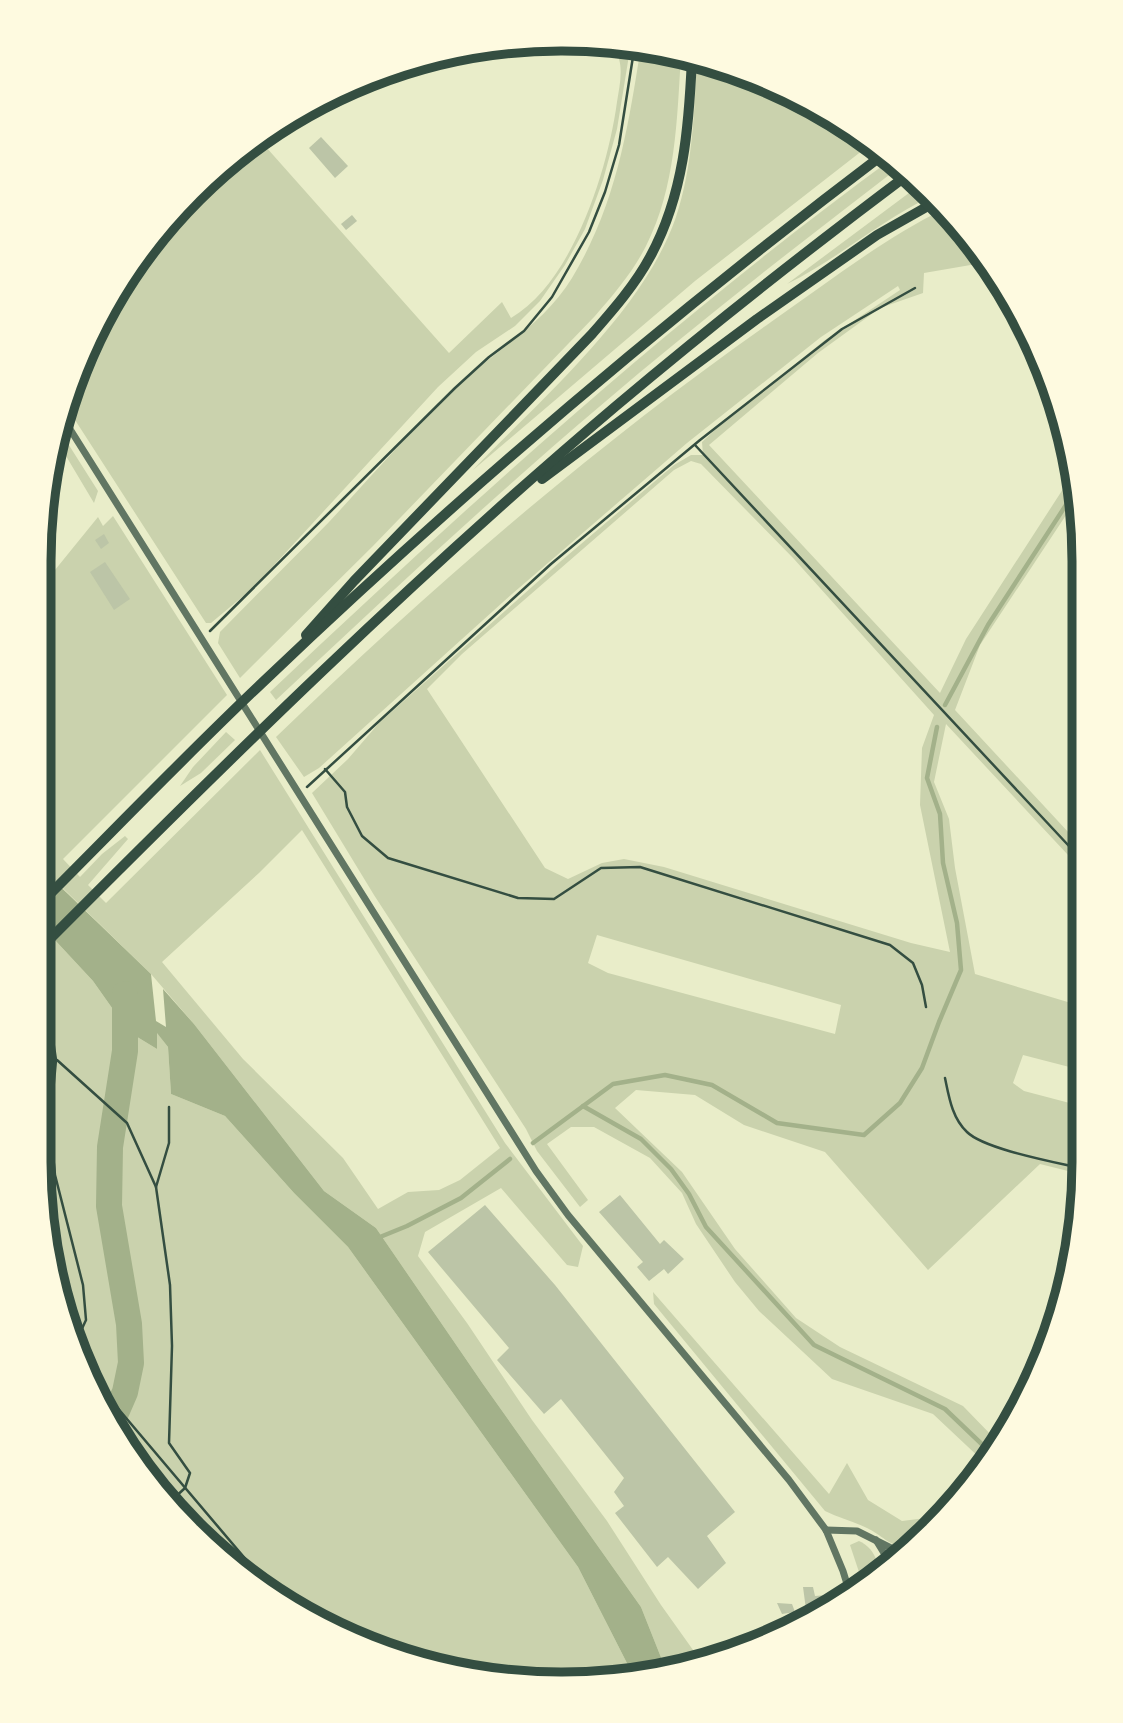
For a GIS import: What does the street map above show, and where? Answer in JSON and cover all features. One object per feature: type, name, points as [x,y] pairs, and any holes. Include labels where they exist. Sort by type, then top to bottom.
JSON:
[{"type":"highway","points":[[264,681],[354,581],[592,334],[624,296],[650,258],[666,223],[680,180],[687,135],[691,67]]},
{"type":"highway","points":[[51,893],[264,681],[475,488],[705,292],[876,159]]},
{"type":"highway","points":[[51,938],[278,714],[481,525],[614,407],[730,311],[901,180]]},
{"type":"highway","points":[[481,525],[757,319],[877,235],[928,206]]},
{"type":"street","points":[[69,427],[536,1171],[568,1215],[789,1480],[826,1530],[847,1584]]},
{"type":"street","points":[[826,1530],[857,1531],[894,1549]]},
{"type":"street","points":[[875,1540],[886,1556]]},
{"type":"path","points":[[202,638],[472,373],[524,331],[552,297],[589,232],[605,192],[619,145],[633,56]]},
{"type":"path","points":[[299,794],[551,564],[695,444],[842,329],[915,288]]},
{"type":"path","points":[[695,444],[1072,849]]},
{"type":"path","points":[[325,769],[345,792],[347,807],[362,836],[388,858],[518,898],[554,898],[601,868],[640,867],[890,945],[914,964],[926,1007]]},
{"type":"path","points":[[51,1036],[56,1060],[51,1114]]},
{"type":"path","points":[[56,1060],[127,1123],[156,1187],[170,1285],[173,1346],[169,1443],[190,1473],[185,1488],[176,1497]]},
{"type":"path","points":[[945,1078],[950,1107],[967,1133],[1002,1149],[1072,1166]]},
{"type":"path","points":[[156,1187],[169,1143],[170,1107]]},
{"type":"path","points":[[51,1138],[55,1175],[83,1285],[86,1320],[80,1332]]},
{"type":"path","points":[[108,1397],[254,1569]]},
{"type":"shaded area","points":[[617,54],[629,55],[617,129],[603,180],[585,229],[565,265],[540,301],[515,326],[476,352],[438,387],[254,587],[211,623],[206,623],[72,416],[103,336],[119,306],[156,251],[200,200],[265,146],[449,353],[502,302],[511,318],[533,301],[569,252],[584,222],[605,159],[620,86]]},
{"type":"shaded area","points":[[639,57],[680,65],[676,128],[664,200],[646,246],[635,265],[595,316],[373,546],[240,678],[218,643],[220,632],[329,522],[437,406],[468,376],[532,325],[572,278],[600,223],[618,166]]},
{"type":"shaded area","points":[[696,69],[787,103],[863,150],[695,281],[473,470],[559,384],[616,320],[640,286],[661,252],[676,217],[692,139]]},
{"type":"shaded area","points":[[883,165],[892,172],[711,314],[599,407],[476,515],[276,700],[270,692],[496,483],[730,283]]},
{"type":"shaded area","points":[[913,190],[923,200],[895,216],[787,284]]},
{"type":"shaded area","points":[[935,213],[976,264],[924,273],[923,293],[880,308],[818,353],[709,445],[940,693],[966,639],[1066,484],[1069,510],[980,645],[955,710],[1072,836],[1072,859],[946,724],[934,782],[949,819],[955,868],[975,974],[1072,1003],[1072,1068],[1023,1055],[1013,1083],[1024,1091],[1072,1104],[1072,1172],[1040,1164],[928,1270],[825,1152],[744,1125],[695,1095],[636,1090],[615,1108],[682,1172],[735,1249],[796,1318],[840,1347],[963,1406],[992,1436],[978,1456],[933,1414],[832,1379],[759,1311],[735,1282],[696,1224],[682,1193],[650,1158],[594,1127],[571,1127],[547,1144],[588,1200],[580,1207],[537,1151],[526,1129],[374,895],[312,793],[348,759],[379,723],[561,561],[674,465],[691,455],[703,455],[702,442],[718,427],[825,340],[900,290],[898,286],[821,337],[687,443],[512,594],[319,768],[304,777],[276,737],[454,572],[577,468],[705,369],[899,234]],"holes":[[[691,461],[701,464],[794,559],[934,715],[922,748],[920,805],[950,952],[911,943],[664,867],[624,859],[602,863],[568,879],[545,868],[427,689],[462,654],[674,470]],[[597,935],[841,1005],[835,1034],[608,973],[588,963]]]},
{"type":"shaded area","points":[[66,440],[98,491],[94,503],[63,454]]},
{"type":"shaded area","points":[[113,516],[227,695],[63,859],[80,877],[102,854],[125,836],[128,839],[88,885],[106,903],[260,750],[505,1143],[583,1246],[578,1267],[567,1265],[501,1188],[425,1232],[418,1256],[532,1420],[607,1521],[696,1654],[663,1662],[641,1607],[376,1228],[324,1191],[194,1024],[151,974],[51,877],[51,575],[98,517],[103,526]],"holes":[[[302,830],[500,1148],[460,1180],[439,1190],[408,1192],[378,1209],[343,1158],[243,1059],[162,962]]]},
{"type":"shaded area","points":[[226,732],[235,740],[201,773],[180,786],[193,767]]},
{"type":"shaded area","points":[[51,878],[151,974],[156,1021],[166,1027],[163,989],[194,1024],[324,1191],[376,1228],[641,1607],[663,1662],[629,1668],[578,1567],[348,1247],[294,1193],[225,1116],[171,1094],[168,1047],[157,1033],[157,1049],[129,1032],[93,981],[51,936]]},
{"type":"shaded area","points":[[51,936],[93,981],[129,1032],[157,1049],[156,1031],[168,1047],[171,1094],[225,1116],[294,1193],[348,1247],[578,1567],[629,1668],[562,1672],[495,1668],[429,1655],[397,1645],[336,1620],[306,1604],[225,1546],[177,1498],[119,1417],[90,1357],[68,1294],[55,1228],[52,1195]]},
{"type":"shaded area","points":[[653,1292],[829,1494],[847,1463],[868,1500],[902,1521],[928,1518],[898,1546],[867,1528],[825,1511],[654,1304]]},
{"type":"shaded area","points":[[859,1541],[865,1544],[874,1555],[876,1563],[860,1575],[850,1545]]},
{"type":"building","points":[[321,137],[348,166],[335,178],[309,148]]},
{"type":"building","points":[[352,215],[357,221],[346,230],[341,224]]},
{"type":"building","points":[[104,534],[109,543],[101,549],[95,540]]},
{"type":"building","points":[[105,562],[130,599],[114,610],[90,572]]},
{"type":"building","points":[[620,1195],[660,1244],[664,1240],[684,1259],[668,1274],[664,1269],[649,1281],[637,1267],[643,1262],[599,1212]]},
{"type":"building","points":[[485,1205],[555,1285],[735,1512],[707,1536],[726,1563],[698,1589],[668,1557],[657,1567],[615,1513],[624,1506],[614,1492],[624,1478],[561,1399],[544,1414],[497,1360],[509,1348],[428,1252]]},
{"type":"building","points":[[803,1587],[813,1587],[815,1596],[827,1595],[827,1598],[806,1610]]},
{"type":"building","points":[[777,1603],[792,1604],[795,1612],[782,1614]]},
{"type":"waterway","points":[[945,705],[988,625],[1069,501]]},
{"type":"waterway","points":[[533,1143],[613,1084],[665,1075],[712,1085],[777,1123],[864,1135],[900,1103],[922,1068],[961,970],[957,923],[943,863],[940,814],[927,778],[937,727]]},
{"type":"waterway","points":[[116,1412],[125,1392],[131,1363],[129,1324],[109,1206],[110,1147],[125,1051],[125,994]]},
{"type":"waterway","points":[[583,1106],[641,1139],[671,1169],[689,1194],[706,1227],[814,1345],[945,1409],[985,1447]]},
{"type":"waterway","points":[[380,1237],[461,1198],[510,1159]]}]
